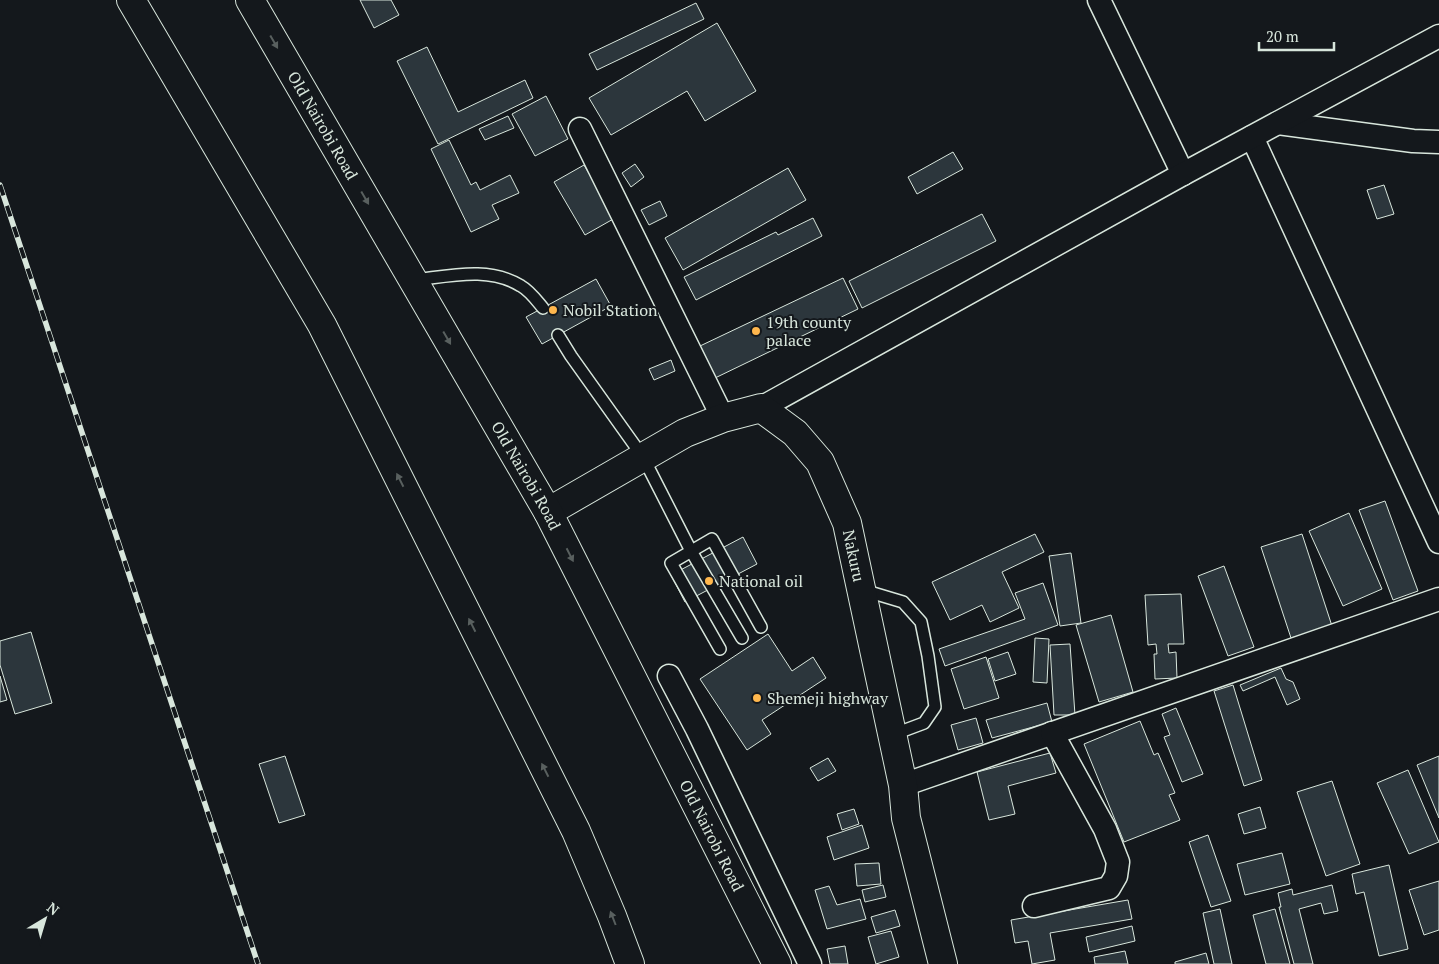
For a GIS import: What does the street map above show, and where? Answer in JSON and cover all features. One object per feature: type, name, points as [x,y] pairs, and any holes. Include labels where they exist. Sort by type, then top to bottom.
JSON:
[{"type":"main road","points":[[131,0],[322,325],[576,831],[630,964]]},
{"type":"main road","name":"Old Nairobi Road","points":[[250,0],[548,512],[777,964]]},
{"type":"main road","points":[[548,512],[685,433],[723,418],[761,408]]},
{"type":"main road","name":"Nakuru","points":[[761,408],[795,433],[820,462],[847,523],[903,785],[906,818],[943,964]]},
{"type":"street","points":[[1099,0],[1183,174]]},
{"type":"street","points":[[761,408],[1183,174],[1439,36]]},
{"type":"street","points":[[1278,123],[1413,141],[1439,142]]},
{"type":"street","points":[[580,129],[723,418]]},
{"type":"street","points":[[1252,138],[1439,542]]},
{"type":"street","points":[[903,785],[1439,599]]},
{"type":"street","points":[[669,676],[701,737],[810,964]]},
{"type":"street","points":[[1034,906],[1109,888],[1116,876],[1118,862],[1105,829],[1052,733]]},
{"type":"lane","points":[[413,280],[481,273],[503,277],[523,286],[543,308]]},
{"type":"lane","points":[[558,335],[643,457],[691,551],[742,638]]},
{"type":"lane","points":[[720,650],[671,562],[712,540],[762,628]]},
{"type":"lane","points":[[862,590],[903,602],[921,622],[935,707],[924,723],[892,735]]},
{"type":"building","points":[[360,0],[391,0],[399,15],[374,28]]},
{"type":"building","points":[[696,3],[704,19],[597,70],[589,54]]},
{"type":"building","points":[[717,23],[756,91],[705,121],[687,91],[611,135],[589,98]]},
{"type":"building","points":[[427,47],[458,112],[525,80],[533,98],[438,144],[397,61]]},
{"type":"building","points":[[546,96],[568,139],[535,156],[512,114]]},
{"type":"building","points":[[508,116],[514,128],[485,140],[479,129]]},
{"type":"building","points":[[449,140],[471,185],[476,182],[480,190],[510,175],[519,193],[492,205],[499,219],[471,232],[431,149]]},
{"type":"building","points":[[953,152],[963,169],[917,194],[908,177]]},
{"type":"building","points":[[635,164],[644,177],[631,187],[622,173]]},
{"type":"building","points":[[584,165],[615,218],[585,235],[554,182]]},
{"type":"building","points":[[788,168],[806,200],[683,270],[665,238]]},
{"type":"building","points":[[1384,185],[1394,214],[1377,219],[1367,190]]},
{"type":"building","points":[[660,201],[667,216],[649,225],[641,210]]},
{"type":"building","points":[[982,214],[996,241],[862,308],[849,281]]},
{"type":"building","points":[[813,218],[822,236],[696,300],[684,277],[776,232],[778,235]]},
{"type":"building","points":[[843,278],[858,309],[715,378],[700,346]]},
{"type":"building","points":[[596,279],[611,306],[542,344],[526,317]]},
{"type":"building","points":[[671,360],[675,371],[654,380],[649,369]]},
{"type":"building","points":[[1385,501],[1418,591],[1393,600],[1359,510]]},
{"type":"building","points":[[1349,513],[1382,589],[1343,606],[1309,531]]},
{"type":"building","points":[[1035,534],[1044,552],[1002,572],[1019,608],[990,622],[982,605],[950,620],[932,582]]},
{"type":"building","points":[[1302,534],[1332,626],[1291,638],[1261,547]]},
{"type":"building","points":[[743,537],[757,564],[685,602],[671,575]]},
{"type":"building","points":[[1071,553],[1081,623],[1060,626],[1049,556]]},
{"type":"building","points":[[1224,566],[1254,647],[1228,656],[1198,576]]},
{"type":"building","points":[[1043,583],[1058,625],[945,666],[939,649],[1025,619],[1015,593]]},
{"type":"building","points":[[1181,594],[1184,644],[1168,644],[1169,653],[1176,652],[1177,678],[1155,679],[1154,654],[1157,654],[1156,644],[1148,645],[1145,595]]},
{"type":"building","points":[[1111,615],[1133,692],[1099,702],[1076,625]]},
{"type":"building","points":[[31,632],[52,703],[15,714],[0,665],[0,641]]},
{"type":"building","points":[[768,634],[792,671],[813,657],[826,678],[762,720],[771,734],[747,750],[700,679]]},
{"type":"building","points":[[1035,638],[1049,639],[1047,683],[1033,682]]},
{"type":"building","points":[[1070,644],[1075,715],[1054,715],[1050,645]]},
{"type":"building","points":[[1008,652],[1016,674],[995,681],[988,659]]},
{"type":"building","points":[[986,657],[999,698],[964,709],[951,669]]},
{"type":"building","points":[[1281,668],[1286,679],[1293,682],[1300,699],[1287,705],[1275,677],[1243,691],[1240,685]]},
{"type":"building","points":[[0,676],[7,700],[0,702]]},
{"type":"building","points":[[1233,685],[1262,780],[1244,786],[1214,691]]},
{"type":"building","points":[[1047,703],[1052,722],[992,738],[986,720]]},
{"type":"building","points":[[1176,708],[1203,774],[1182,782],[1164,737],[1170,735],[1162,714]]},
{"type":"building","points":[[976,718],[983,743],[958,750],[951,725]]},
{"type":"building","points":[[1140,721],[1154,755],[1158,753],[1175,793],[1169,795],[1180,820],[1124,842],[1084,744]]},
{"type":"building","points":[[1050,753],[1056,773],[1008,786],[1015,814],[989,820],[977,772]]},
{"type":"building","points":[[285,756],[305,815],[279,823],[259,764]]},
{"type":"building","points":[[1439,756],[1439,818],[1417,765]]},
{"type":"building","points":[[828,758],[836,771],[818,781],[810,768]]},
{"type":"building","points":[[1408,770],[1439,842],[1409,854],[1377,783]]},
{"type":"building","points":[[1332,781],[1360,864],[1326,876],[1297,792]]},
{"type":"building","points":[[1260,807],[1266,828],[1244,834],[1238,814]]},
{"type":"building","points":[[854,809],[859,824],[842,830],[837,814]]},
{"type":"building","points":[[862,825],[869,848],[834,860],[827,837]]},
{"type":"building","points":[[1208,835],[1231,901],[1211,907],[1189,842]]},
{"type":"building","points":[[1282,853],[1290,884],[1245,895],[1237,864]]},
{"type":"building","points":[[879,863],[881,884],[857,886],[855,864]]},
{"type":"building","points":[[1389,865],[1408,949],[1379,956],[1364,892],[1356,894],[1352,874]]},
{"type":"building","points":[[1439,881],[1439,930],[1424,935],[1409,890]]},
{"type":"building","points":[[883,885],[886,897],[865,902],[862,890]]},
{"type":"building","points":[[1332,885],[1338,911],[1324,914],[1321,903],[1299,909],[1313,964],[1294,964],[1279,907],[1281,907],[1278,893],[1292,889],[1293,895]]},
{"type":"building","points":[[829,886],[837,905],[860,899],[866,919],[827,929],[815,890]]},
{"type":"building","points":[[1128,900],[1132,919],[1050,933],[1055,960],[1032,964],[1028,941],[1015,943],[1011,920]]},
{"type":"building","points":[[1220,909],[1232,964],[1214,964],[1203,913]]},
{"type":"building","points":[[1275,909],[1290,964],[1266,964],[1253,915]]},
{"type":"building","points":[[895,910],[900,926],[876,933],[871,917]]},
{"type":"building","points":[[1132,926],[1135,941],[1089,952],[1086,937]]},
{"type":"building","points":[[891,931],[899,957],[876,964],[868,937]]},
{"type":"building","points":[[845,946],[848,964],[830,964],[827,949]]},
{"type":"building","points":[[1125,951],[1128,964],[1095,964],[1094,957]]},
{"type":"building","points":[[1206,953],[1209,964],[1175,964],[1175,962]]},
{"type":"railway","points":[[0,185],[258,964]]},
{"type":"place","name":"Nobil Station","points":[[553,310]]},
{"type":"place","name":"19th county palace","points":[[756,331]]},
{"type":"place","name":"National oil","points":[[709,581]]},
{"type":"place","name":"Shemeji highway","points":[[757,698]]}]
